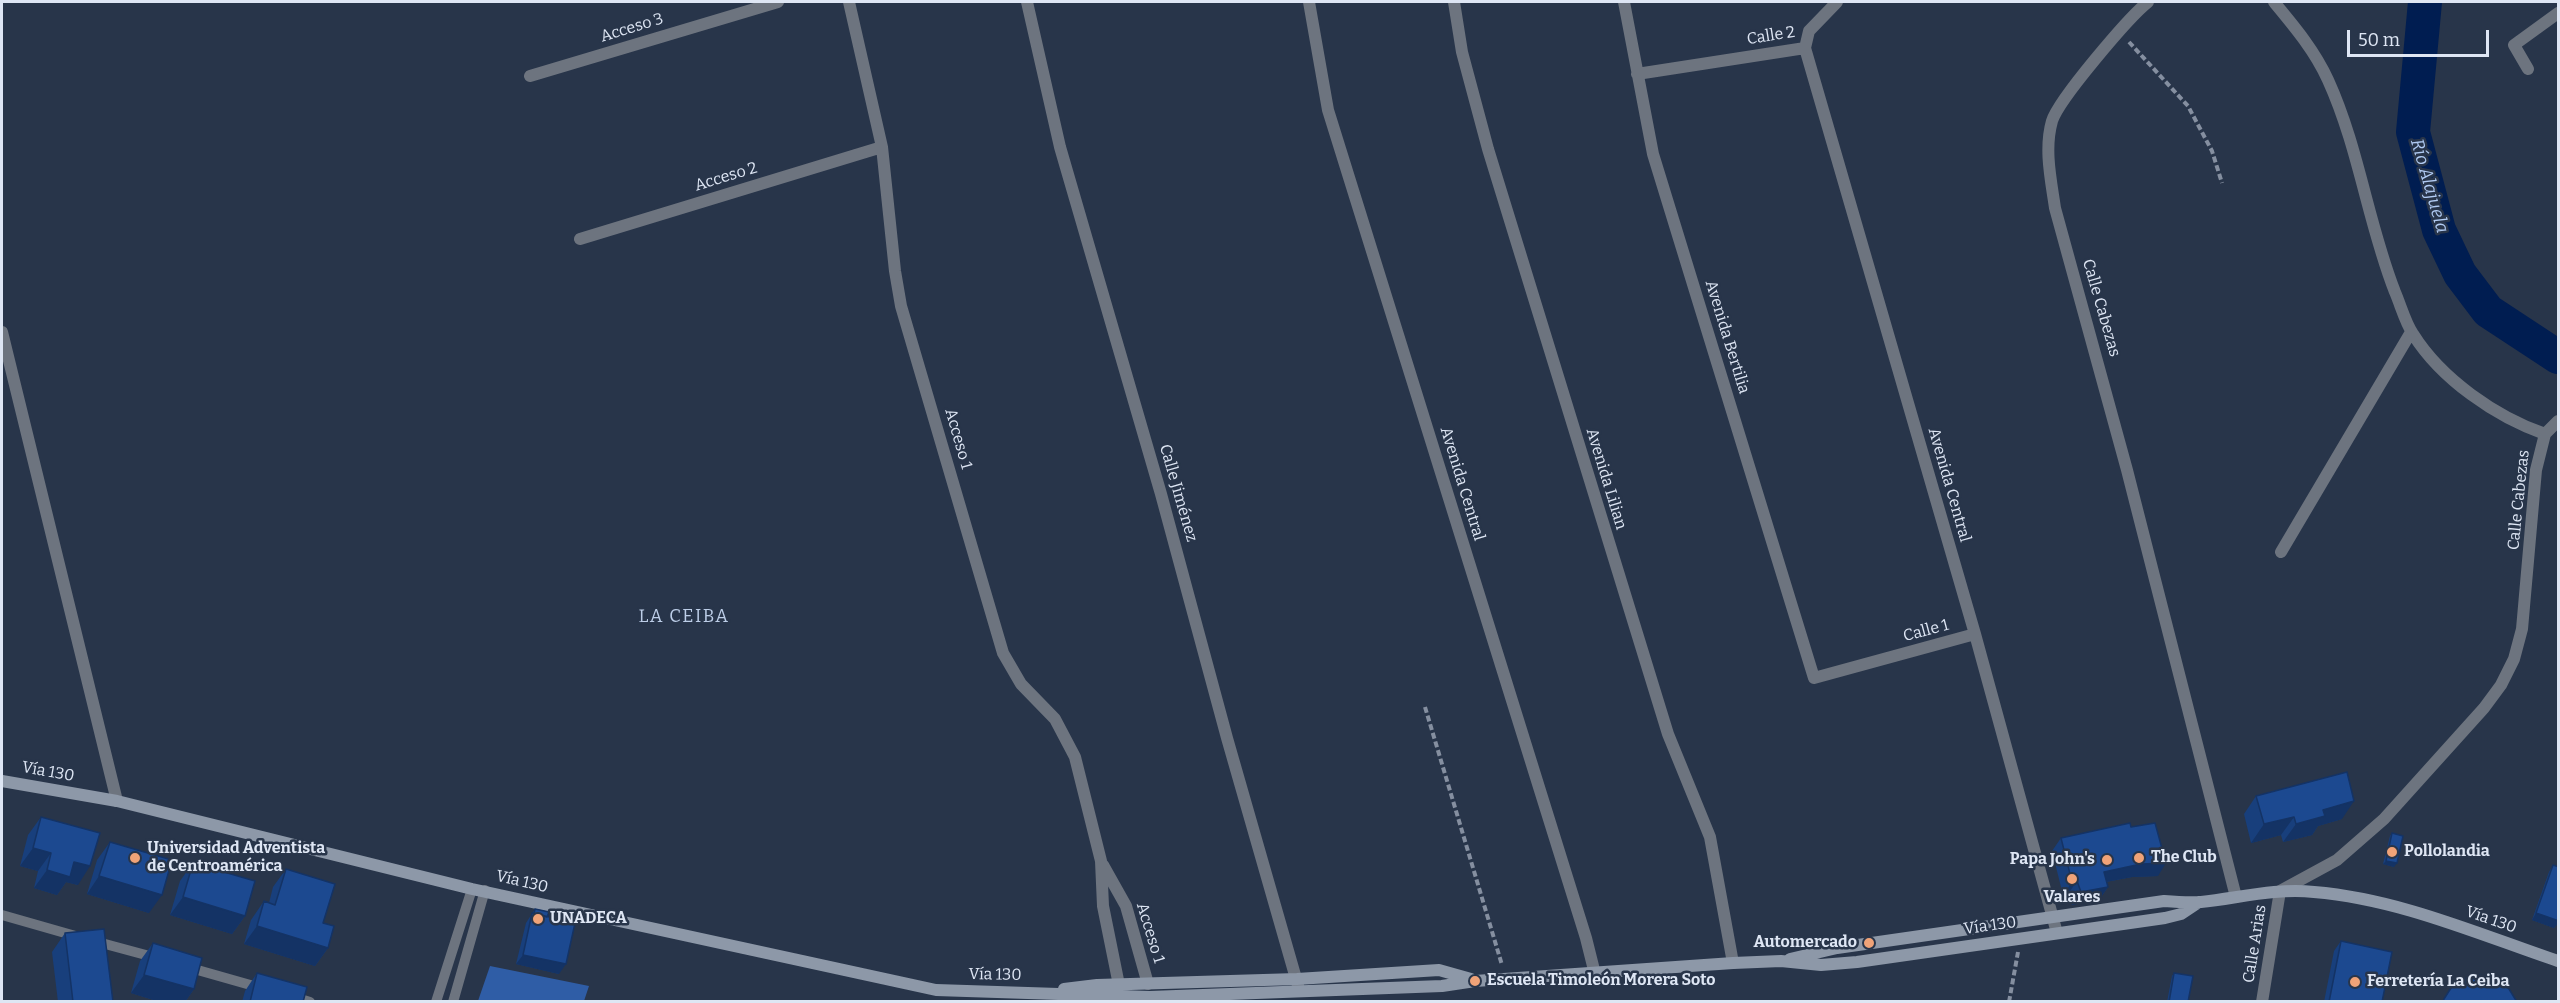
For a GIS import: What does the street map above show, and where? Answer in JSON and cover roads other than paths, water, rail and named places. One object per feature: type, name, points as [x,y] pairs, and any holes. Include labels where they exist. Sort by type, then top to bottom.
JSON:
[{"type":"main road","name":"Vía 130","points":[[2,781],[117,801],[478,890],[848,973],[936,990],[1150,997],[1442,986],[1475,981],[1733,963],[1781,961],[1821,965],[1857,962],[2165,918],[2181,915],[2199,902]]},
{"type":"main road","name":"Vía 130","points":[[1781,961],[1837,948],[2164,901],[2199,902],[2280,891],[2356,897],[2422,913],[2558,959]]},
{"type":"main road","name":"Vía 130","points":[[1039,992],[1097,985],[1297,979],[1439,970],[1475,981]]},
{"type":"street","name":"Acceso 3","points":[[530,76],[778,2]]},
{"type":"street","name":"Acceso 1","points":[[849,2],[882,147],[895,271],[901,306],[1003,653],[1021,684],[1055,719],[1075,757],[1101,861],[1103,906],[1119,985]]},
{"type":"street","name":"Calle Jiménez","points":[[1027,2],[1060,147],[1161,494],[1299,992]]},
{"type":"street","name":"Avenida Central","points":[[1310,2],[1328,110],[1586,938],[1595,974]]},
{"type":"street","name":"Avenida Lilian","points":[[1454,2],[1462,52],[1488,149],[1668,734],[1710,837],[1733,963]]},
{"type":"street","name":"Avenida Bertilia","points":[[1624,2],[1653,153],[1814,678]]},
{"type":"street","name":"Calle 2","points":[[1637,74],[1805,48],[1809,31],[1837,2]]},
{"type":"street","name":"Calle Cabezas","points":[[2148,2],[2064,98],[2052,120],[2048,143],[2050,172],[2055,208],[2127,470],[2236,897]]},
{"type":"street","name":"Calle Cabezas","points":[[2274,2],[2311,50],[2328,79],[2343,118],[2388,273],[2411,332],[2426,353],[2466,390],[2500,415],[2518,425],[2545,434],[2536,470],[2522,629],[2514,659],[2501,685],[2484,708],[2384,819],[2337,860],[2280,891]]},
{"type":"street","points":[[2528,69],[2514,45],[2559,13]]},
{"type":"street","name":"Avenida Central","points":[[1805,48],[1975,634],[2057,933]]},
{"type":"street","name":"Acceso 2","points":[[580,239],[882,147]]},
{"type":"street","points":[[2,332],[117,801]]},
{"type":"street","points":[[2281,552],[2411,332]]},
{"type":"street","points":[[2545,434],[2559,421]]},
{"type":"street","name":"Calle 1","points":[[1814,678],[1975,634]]},
{"type":"street","name":"Acceso 1","points":[[1101,861],[1126,906],[1148,984]]},
{"type":"street","name":"Calle Arias","points":[[2262,1002],[2280,891]]},
{"type":"lane","points":[[436,1002],[478,890]]},
{"type":"lane","points":[[453,1002],[478,890]]},
{"type":"lane","points":[[2,915],[310,1002]]},
{"type":"waterway","name":"Río Alajuela","points":[[2425,2],[2413,132],[2439,230],[2460,274],[2488,311],[2558,357]]},
{"type":"place","name":"Pollolandia","points":[[2392,852]]},
{"type":"place","name":"Universidad Adventista de Centroamérica","points":[[135,858]]},
{"type":"place","name":"The Club","points":[[2139,858]]},
{"type":"place","name":"Papa John's","points":[[2107,860]]},
{"type":"place","name":"Valares","points":[[2072,879]]},
{"type":"place","name":"UNADECA","points":[[538,919]]},
{"type":"place","name":"Automercado","points":[[1869,943]]},
{"type":"place","name":"Escuela Timoleón Morera Soto","points":[[1475,981]]},
{"type":"place","name":"Ferretería La Ceiba","points":[[2355,982]]},
{"type":"district","name":"LA CEIBA","points":[[684,617]]}]
